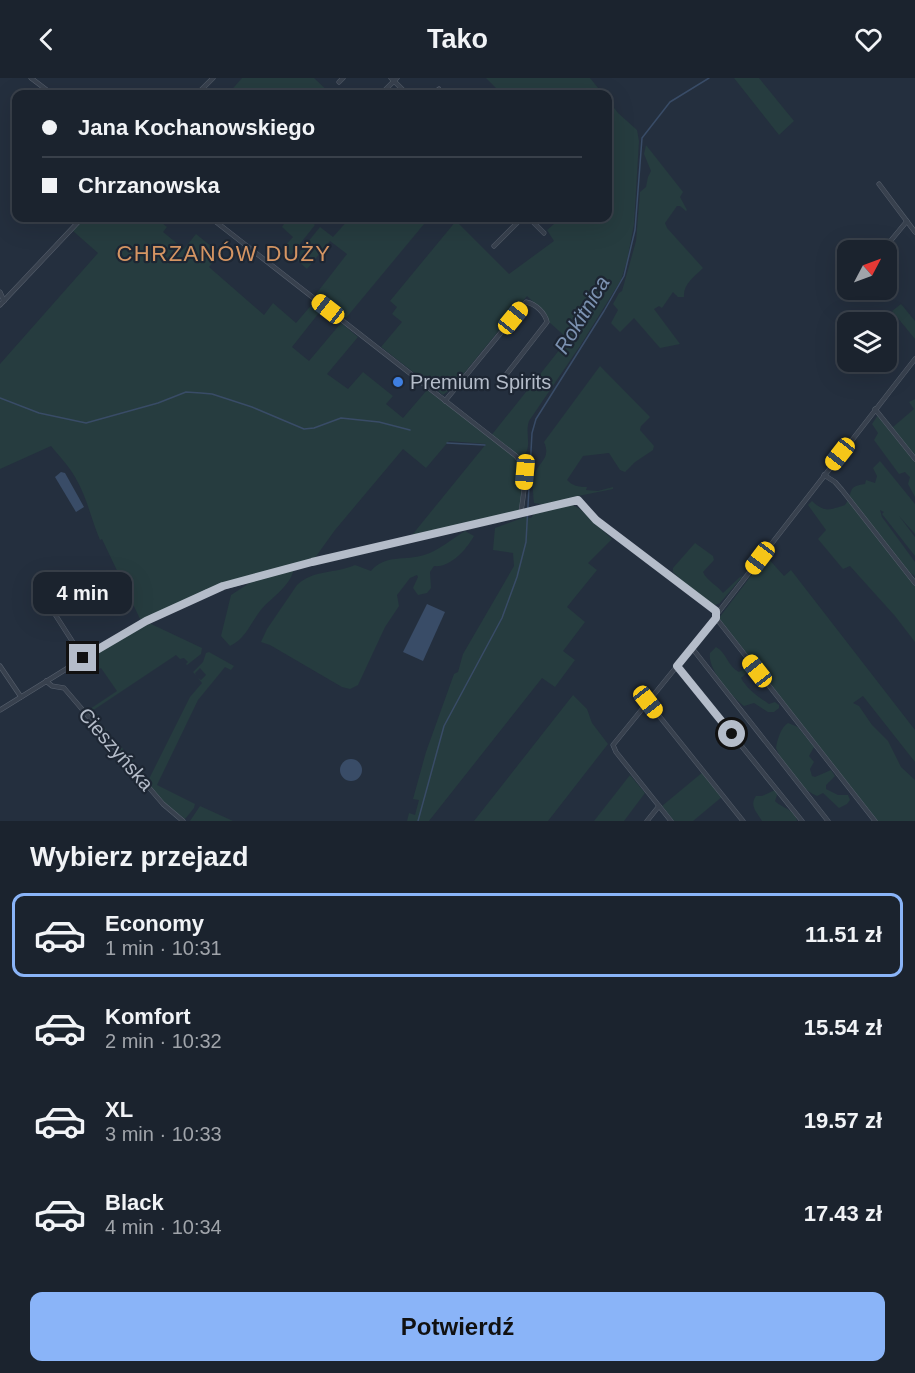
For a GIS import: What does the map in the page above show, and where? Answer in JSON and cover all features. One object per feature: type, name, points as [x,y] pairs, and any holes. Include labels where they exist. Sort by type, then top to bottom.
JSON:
[{"type":"street","points":[[31,78],[47,90]]},
{"type":"street","points":[[201,90],[213,78]]},
{"type":"street","points":[[339,82],[343,78]]},
{"type":"street","points":[[879,184],[915,232]]},
{"type":"street","points":[[891,240],[907,221]]},
{"type":"street","points":[[0,305],[78,222]]},
{"type":"street","points":[[215,222],[516,456],[523,464],[525,472],[526,512]]},
{"type":"street","points":[[494,246],[518,222]]},
{"type":"street","points":[[533,222],[544,233]]},
{"type":"street","points":[[0,292],[4,301]]},
{"type":"street","points":[[445,401],[526,302],[531,303],[545,316],[547,322],[502,380]]},
{"type":"street","points":[[671,821],[616,752],[613,745],[692,648],[915,359]]},
{"type":"street","points":[[875,409],[915,459]]},
{"type":"street","points":[[824,475],[842,490],[915,583]]},
{"type":"street","points":[[0,710],[126,632],[206,592],[243,580],[578,500],[596,520],[714,609],[716,616],[875,821]]},
{"type":"street","points":[[42,594],[83,658]]},
{"type":"street","points":[[692,648],[828,821]]},
{"type":"street","points":[[0,666],[21,697]]},
{"type":"street","points":[[677,666],[802,821]]},
{"type":"street","name":"Cieszyńska","points":[[46,681],[52,686],[64,688],[166,807],[183,821]]},
{"type":"street","points":[[648,702],[743,821]]},
{"type":"street","points":[[647,821],[659,806]]},
{"type":"green space","points":[[242,78],[314,78],[327,90],[232,90]]},
{"type":"green space","points":[[486,78],[590,78],[600,90],[523,90],[521,88],[498,90]]},
{"type":"green space","points":[[734,78],[759,78],[794,121],[779,135]]},
{"type":"green space","points":[[612,105],[637,130],[639,141],[634,224],[627,261],[621,280],[529,421],[527,451],[519,459],[525,472],[521,513],[408,540],[486,444],[449,441],[426,468],[403,449],[335,530],[312,562],[294,567],[285,586],[260,611],[244,635],[230,646],[221,636],[231,595],[251,582],[259,580],[260,576],[223,586],[146,621],[140,619],[102,539],[100,540],[79,485],[70,469],[51,446],[0,469],[0,364],[98,253],[73,231],[81,222],[161,222],[167,227],[163,232],[184,249],[196,234],[217,251],[212,256],[216,259],[209,267],[264,315],[273,303],[296,323],[314,302],[322,309],[292,347],[309,361],[341,323],[358,337],[327,374],[348,389],[363,372],[393,396],[386,404],[403,418],[427,390],[490,437],[568,339],[549,322],[546,314],[527,296],[452,388],[443,395],[381,347],[402,322],[392,314],[397,307],[390,301],[455,222],[509,274],[554,241],[547,230],[556,222],[612,222]]},
{"type":"green space","points":[[646,145],[683,192],[680,197],[687,210],[677,206],[665,223],[667,228],[703,268],[687,284],[684,297],[678,297],[673,292],[662,308],[659,306],[654,309],[680,344],[660,348],[634,318],[620,332],[611,323],[618,310],[613,304],[622,291],[636,241],[640,192],[646,187],[651,171],[644,154]]},
{"type":"green space","points":[[285,222],[311,222],[315,225],[291,255],[283,248],[293,237],[282,227]]},
{"type":"green space","points":[[346,222],[426,222],[346,318],[316,294],[347,254],[330,241],[307,269],[295,258],[320,227],[333,237]]},
{"type":"green space","points":[[901,304],[915,321],[915,339],[897,317],[897,312],[892,311]]},
{"type":"green space","points":[[600,366],[650,417],[640,430],[654,446],[653,450],[625,472],[620,470],[609,453],[583,456],[567,480],[576,486],[587,487],[586,490],[598,491],[613,487],[613,489],[547,505],[534,503],[533,480],[546,456],[544,442]]},
{"type":"green space","points":[[915,399],[915,497],[908,484],[910,477],[905,472],[899,474],[874,440],[878,433],[872,424],[880,412],[893,427],[914,409],[909,402]]},
{"type":"green space","points":[[880,461],[915,504],[915,534],[899,516],[915,537],[915,556],[882,514],[884,512],[880,510],[882,517],[915,562],[915,576],[901,569],[915,578],[915,642],[850,566],[843,569],[818,539],[826,530],[808,505],[812,501],[827,509],[845,505],[855,486],[865,484],[866,480],[875,483],[877,476],[873,468]]},
{"type":"green space","points":[[571,504],[580,509],[612,539],[588,563],[597,570],[567,607],[585,622],[563,651],[575,660],[555,687],[542,678],[429,821],[407,821],[409,813],[415,815],[419,800],[413,799],[426,752],[454,674],[458,672],[463,654],[514,566],[513,553],[493,550],[495,528]]},
{"type":"green space","points":[[465,531],[474,536],[467,547],[452,561],[434,566],[430,572],[431,588],[427,593],[418,595],[413,588],[417,575],[410,578],[397,595],[399,606],[385,627],[358,685],[350,689],[342,687],[261,642],[267,629],[297,585],[310,576],[355,565],[371,571],[389,560],[417,557],[429,553]]},
{"type":"green space","points":[[695,543],[713,556],[714,560],[703,572],[723,593],[743,576],[720,603],[715,605],[694,592],[673,572],[673,568]]},
{"type":"green space","points":[[766,556],[784,576],[791,570],[915,730],[915,762],[863,696],[853,703],[859,706],[872,725],[888,741],[901,767],[915,780],[915,821],[877,821],[719,618]]},
{"type":"green space","points":[[149,623],[202,648],[201,654],[187,665],[188,662],[184,658],[180,659],[176,655],[92,711],[98,714],[94,718],[149,779],[190,697],[202,683],[198,678],[201,680],[206,675],[200,668],[195,673],[196,675],[193,672],[203,662],[206,653],[209,652],[234,666],[231,670],[225,667],[198,700],[157,785],[195,804],[185,819],[167,806],[70,693],[87,711],[117,691],[91,657]]},
{"type":"green space","points":[[716,647],[735,670],[739,672],[747,666],[750,667],[750,670],[741,678],[743,682],[761,699],[769,704],[775,702],[779,708],[774,712],[768,712],[754,703],[744,706],[739,702],[721,682],[712,667],[710,653]]},
{"type":"green space","points":[[573,695],[587,709],[592,723],[608,744],[548,821],[474,821]]},
{"type":"green space","points":[[788,723],[798,727],[814,747],[809,756],[814,762],[810,769],[812,776],[815,777],[831,770],[835,776],[826,785],[826,789],[838,795],[848,795],[850,800],[847,804],[839,808],[823,793],[817,796],[811,793],[788,769],[776,748],[781,731]]},
{"type":"green space","points":[[703,772],[723,796],[693,821],[674,821],[662,806]]},
{"type":"green space","points":[[630,775],[645,793],[624,821],[594,821]]},
{"type":"green space","points":[[775,790],[777,795],[775,801],[791,812],[797,821],[762,821],[754,809],[754,800],[756,796],[762,796]]},
{"type":"green space","points":[[200,806],[233,821],[190,821]]},
{"type":"water","points":[[61,472],[65,473],[84,507],[76,512],[55,477]]},
{"type":"water","points":[[427,604],[445,612],[423,661],[403,652]]},
{"type":"water","points":[[351,759],[359,762],[362,770],[359,778],[351,781],[343,778],[340,770],[343,762]]},
{"type":"waterway","name":"Rokitnica","points":[[418,821],[444,726],[502,618],[517,577],[526,542],[532,433],[536,419],[624,276],[635,230],[642,138],[670,102],[709,78]]},
{"type":"waterway","points":[[0,398],[39,413],[86,423],[158,403],[186,392],[201,393],[212,394],[252,407],[304,429],[314,428],[341,418],[379,422],[410,430]]},
{"type":"waterway","points":[[447,443],[485,445]]},
{"type":"place","name":"Premium Spirits","points":[[398,382]]},
{"type":"district","name":"CHRZANÓW DUŻY","points":[[224,253]]},
{"type":"route","points":[[83,658],[173,607],[223,586],[312,562],[578,500],[596,520],[716,611],[716,618],[677,666],[732,734]]}]
